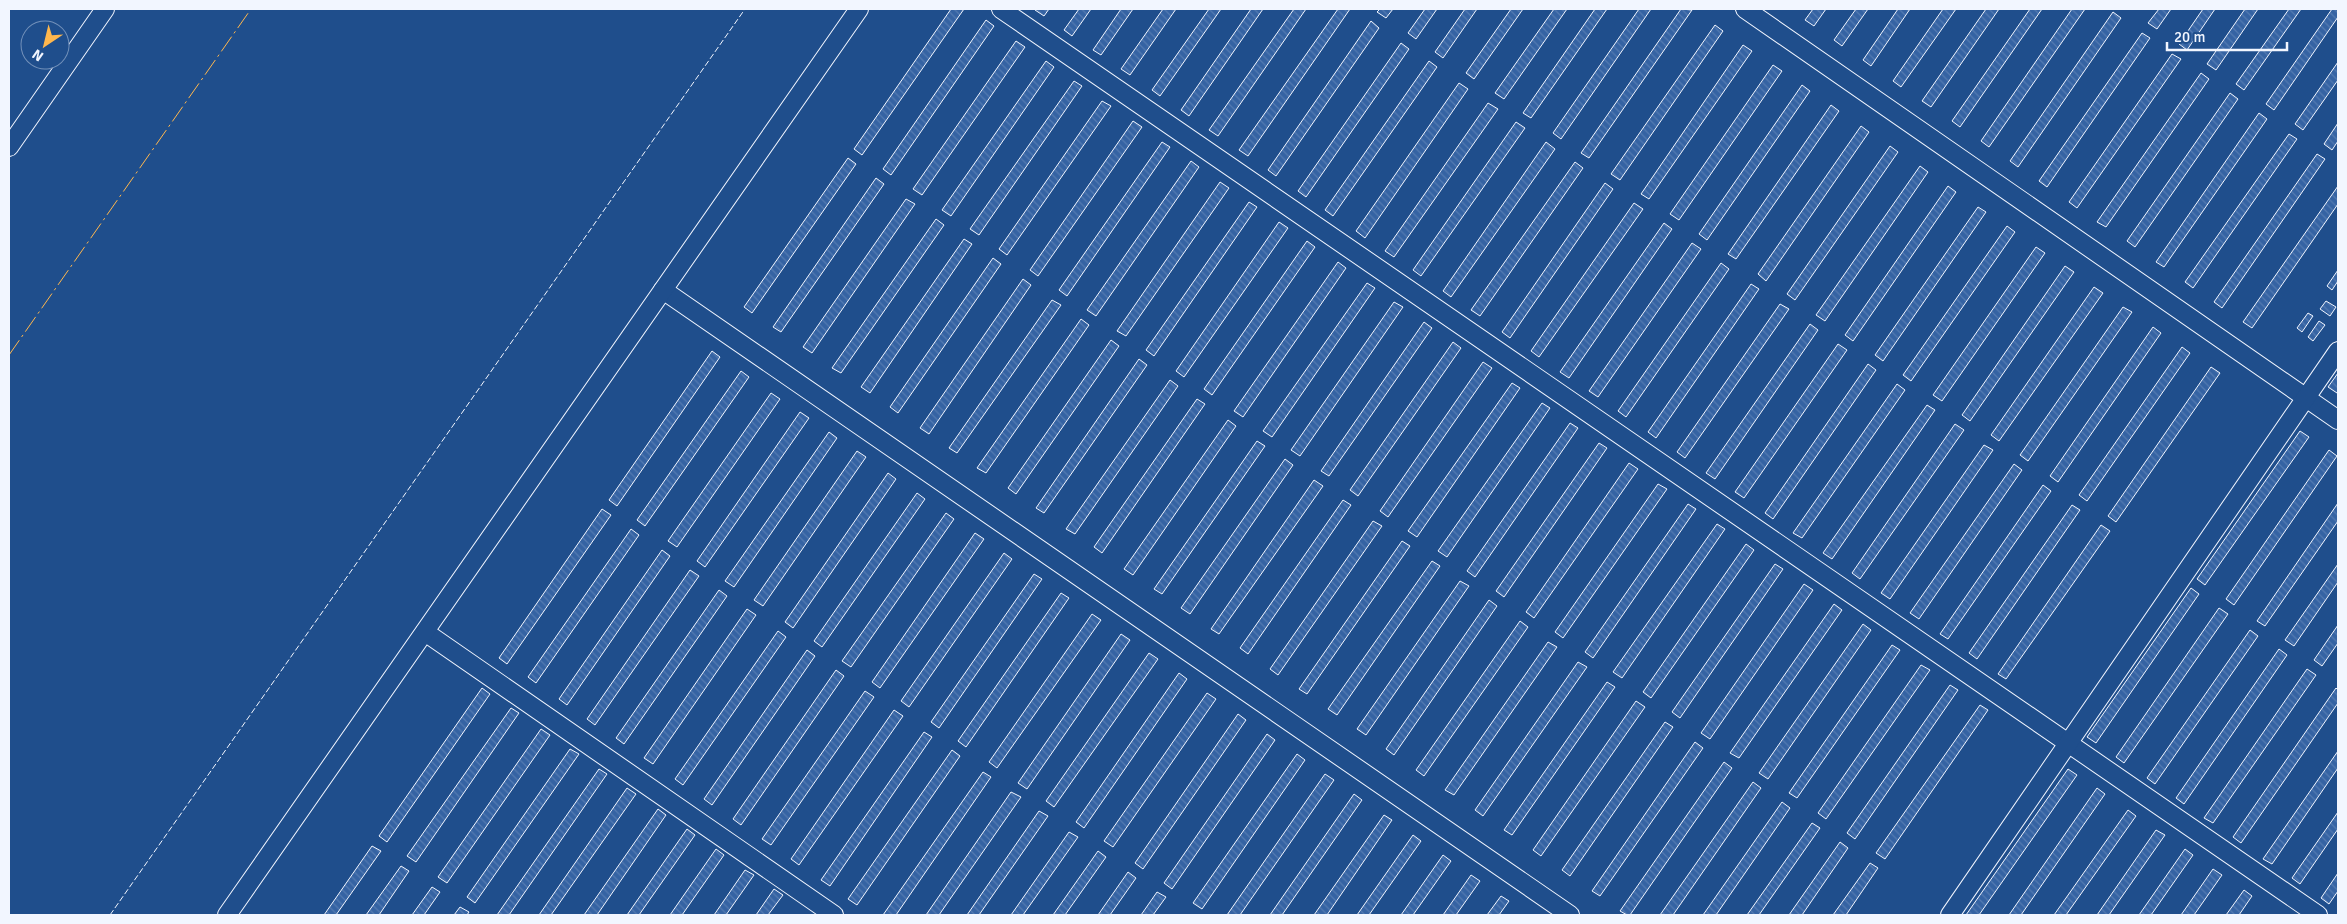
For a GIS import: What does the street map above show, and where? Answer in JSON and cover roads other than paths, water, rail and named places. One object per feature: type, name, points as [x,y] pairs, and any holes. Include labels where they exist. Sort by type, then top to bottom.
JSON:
[{"type":"lane","points":[[9,147],[105,9]]},
{"type":"lane","points":[[227,915],[859,9]]},
{"type":"lane","points":[[1002,9],[2318,915]]},
{"type":"lane","points":[[1745,9],[2338,420]]},
{"type":"lane","points":[[664,290],[1570,915]]},
{"type":"lane","points":[[1950,915],[2338,351]]},
{"type":"lane","points":[[425,632],[834,915]]}]
